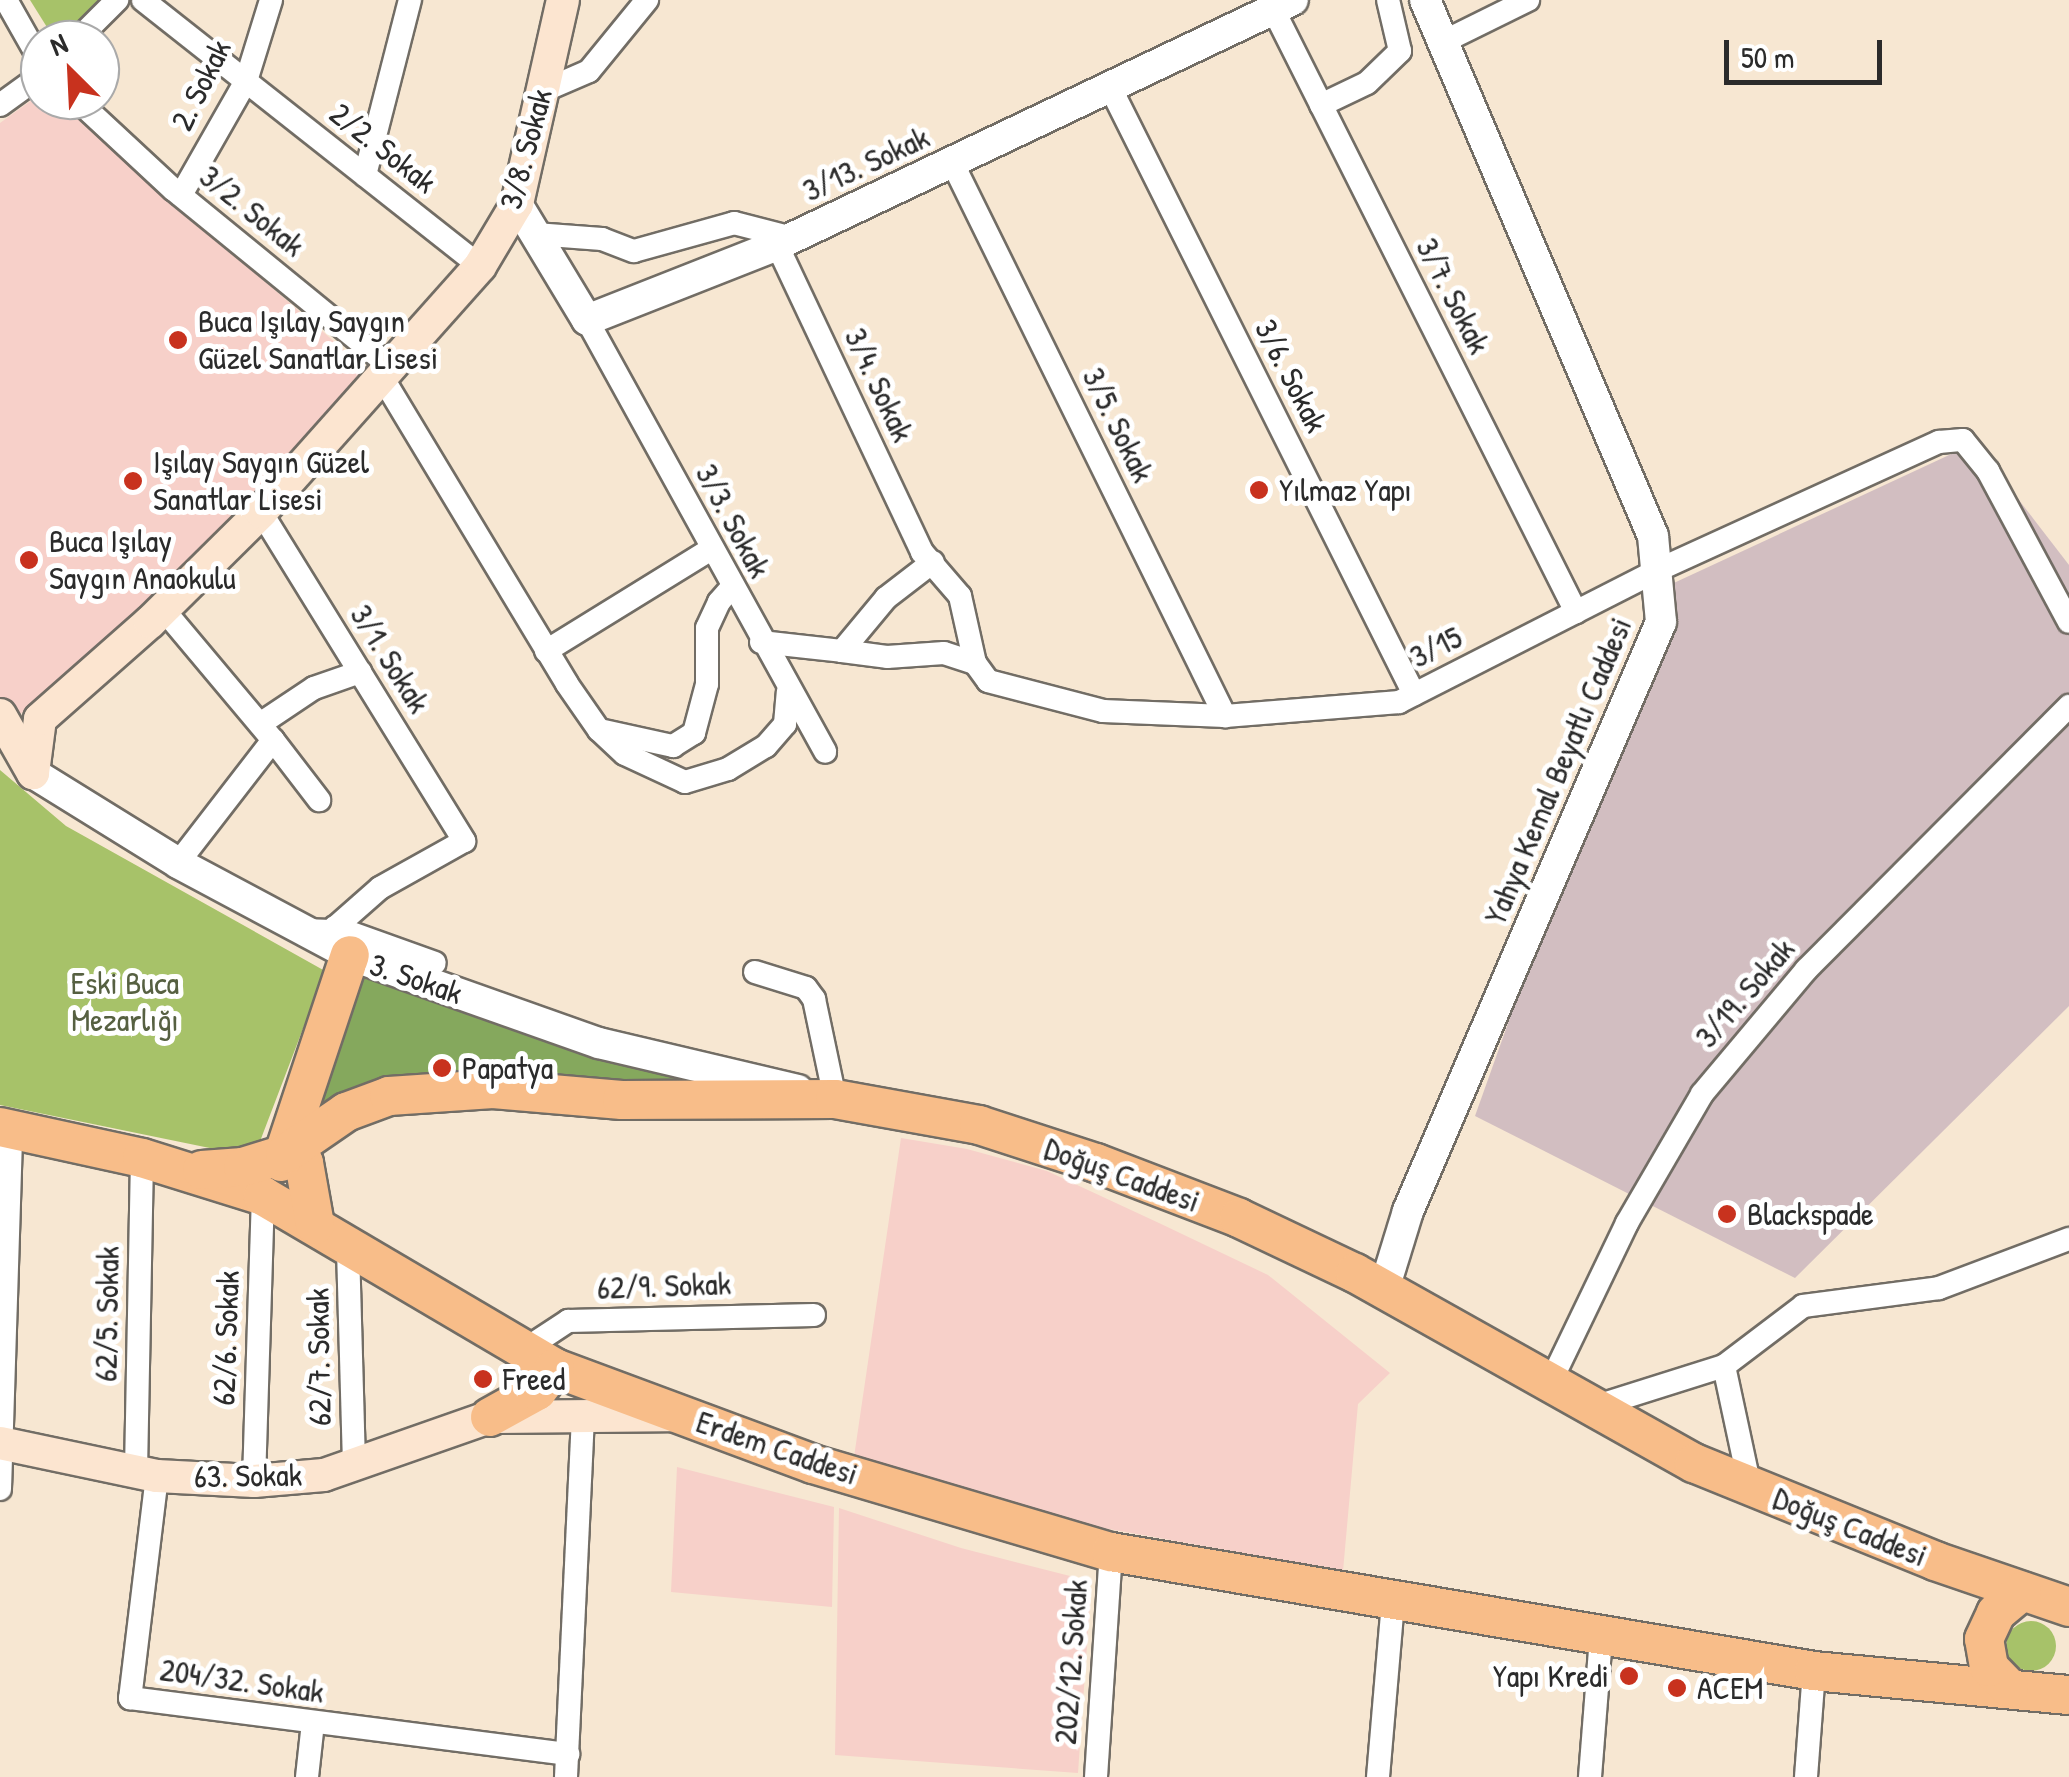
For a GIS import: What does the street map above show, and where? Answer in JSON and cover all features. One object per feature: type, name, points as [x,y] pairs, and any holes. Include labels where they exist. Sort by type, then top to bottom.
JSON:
[{"type":"main road","name":"3/8. Sokak","points":[[33,772],[40,719],[163,609],[261,512],[480,266],[516,204],[563,0]]},
{"type":"main road","name":"3. Sokak","points":[[0,715],[33,772]]},
{"type":"main road","name":"3. Sokak","points":[[0,741],[33,772]]},
{"type":"main road","points":[[263,1196],[285,1154],[343,942]]},
{"type":"main road","name":"Doğuş Caddesi","points":[[151,1160],[213,1172],[285,1154],[346,1112],[389,1096],[492,1089],[622,1100],[835,1099],[979,1125],[1096,1163],[1239,1218],[1384,1289],[1652,1442],[1750,1487],[2068,1610]]},
{"type":"main road","name":"Erdem Caddesi","points":[[5,1129],[151,1160],[263,1196],[540,1359],[813,1464],[1112,1552],[1601,1637]]},
{"type":"main road","points":[[285,1154],[304,1162],[315,1224]]},
{"type":"main road","points":[[490,1417],[537,1391],[540,1359]]},
{"type":"main road","name":"63. Sokak","points":[[2,1443],[146,1473],[254,1481],[324,1475],[490,1417],[681,1415]]},
{"type":"main road","points":[[2022,1591],[1996,1613],[1984,1639],[1989,1667],[2047,1686]]},
{"type":"main road","points":[[1601,1637],[1914,1684],[2047,1686]]},
{"type":"street","points":[[6,0],[20,25]]},
{"type":"street","points":[[97,20],[117,0]]},
{"type":"street","name":"2/2. Sokak","points":[[142,0],[480,266]]},
{"type":"street","name":"2. Sokak","points":[[181,195],[246,81],[271,0]]},
{"type":"street","points":[[366,175],[410,0]]},
{"type":"street","points":[[543,90],[589,71],[647,0]]},
{"type":"street","points":[[1321,105],[1368,83],[1400,52],[1388,0]]},
{"type":"street","name":"Yahya Kemal Beyatlı Caddesi","points":[[1384,1289],[1408,1211],[1662,622],[1653,536],[1425,0]]},
{"type":"street","points":[[1443,42],[1528,0]]},
{"type":"street","name":"3/7. Sokak","points":[[1283,5],[1321,105],[1576,612]]},
{"type":"street","name":"3/13. Sokak","points":[[587,320],[785,241],[1283,5]]},
{"type":"street","name":"3/6. Sokak","points":[[1110,87],[1414,694]]},
{"type":"street","name":"3/2. Sokak","points":[[99,120],[386,372],[567,684],[599,730],[625,754],[685,782],[728,769],[766,746],[785,724],[788,692]]},
{"type":"street","name":"3/5. Sokak","points":[[952,162],[1225,716]]},
{"type":"street","points":[[516,204],[587,320]]},
{"type":"street","points":[[534,234],[602,239],[634,251],[734,223],[785,241]]},
{"type":"street","name":"3/4. Sokak","points":[[785,241],[928,557],[965,609],[975,664]]},
{"type":"street","name":"3/3. Sokak","points":[[587,320],[788,692],[825,752]]},
{"type":"street","points":[[1658,570],[1940,442],[1963,440],[1988,471],[2069,622]]},
{"type":"street","name":"3/1. Sokak","points":[[261,512],[464,840],[380,888],[343,942]]},
{"type":"street","points":[[546,650],[711,549]]},
{"type":"street","points":[[842,651],[886,598],[928,557]]},
{"type":"street","name":"3/15","points":[[761,642],[887,657],[944,652],[975,664],[988,681],[1102,711],[1225,716],[1399,702],[1658,570]]},
{"type":"street","points":[[599,730],[673,746],[694,734],[707,684],[708,628],[719,602],[732,587]]},
{"type":"street","points":[[163,609],[319,800]]},
{"type":"street","points":[[178,863],[267,732],[314,688],[360,672]]},
{"type":"street","name":"3/19. Sokak","points":[[1551,1382],[1627,1223],[1702,1094],[1806,970],[2069,706]]},
{"type":"street","name":"3. Sokak","points":[[33,772],[178,863],[302,930],[343,942],[600,1043],[835,1099]]},
{"type":"street","points":[[343,942],[435,964]]},
{"type":"street","points":[[755,972],[797,984],[814,998],[835,1099]]},
{"type":"street","points":[[0,1489],[5,1129]]},
{"type":"street","name":"62/5. Sokak","points":[[146,1473],[151,1160]]},
{"type":"street","name":"62/6. Sokak","points":[[254,1481],[263,1196]]},
{"type":"street","points":[[1594,1406],[1724,1366],[1803,1306],[1940,1288],[2069,1239]]},
{"type":"street","name":"62/7. Sokak","points":[[348,1249],[354,1463]]},
{"type":"street","name":"62/9. Sokak","points":[[540,1359],[568,1321],[814,1315]]},
{"type":"street","points":[[1724,1366],[1750,1487]]},
{"type":"street","points":[[567,1766],[583,1417]]},
{"type":"street","name":"204/32. Sokak","points":[[146,1473],[130,1698],[313,1723],[567,1766]]},
{"type":"street","name":"202/12. Sokak","points":[[1096,1777],[1112,1552]]},
{"type":"street","points":[[1378,1777],[1393,1601]]},
{"type":"street","points":[[1590,1777],[1601,1637]]},
{"type":"street","points":[[1806,1777],[1814,1671]]},
{"type":"street","points":[[307,1777],[313,1723]]},
{"type":"shaded area","name":"Işılay Saygın Güzel Sanatlar Lisesi","points":[[20,108],[20,120],[79,120],[367,370],[163,592],[17,717],[0,700],[0,123]]},
{"type":"shaded area","points":[[1975,443],[2069,565],[2069,1006],[1795,1278],[1475,1116],[1663,588]]},
{"type":"shaded area","points":[[901,1138],[967,1149],[1047,1171],[1268,1275],[1390,1373],[1358,1404],[1343,1571],[992,1508],[854,1457]]},
{"type":"shaded area","points":[[677,1467],[834,1507],[832,1607],[671,1592]]},
{"type":"shaded area","points":[[839,1508],[961,1548],[1070,1576],[1090,1602],[1078,1773],[835,1755]]},
{"type":"green space","points":[[30,0],[105,0],[86,20],[42,20]]},
{"type":"green space","name":"Eski Buca Mezarlığı","points":[[0,770],[66,826],[325,971],[259,1144],[239,1154],[0,1105]]},
{"type":"green space","points":[[350,974],[709,1086],[583,1089],[421,1075],[308,1111]]},
{"type":"green space","points":[[2031,1621],[2049,1628],[2056,1646],[2049,1664],[2031,1671],[2013,1664],[2006,1646],[2013,1628]]},
{"type":"place","name":"Buca Işılay Saygın Güzel Sanatlar Lisesi","points":[[178,340]]},
{"type":"place","name":"Işılay Saygın Güzel Sanatlar Lisesi","points":[[133,481]]},
{"type":"place","name":"Yılmaz Yapı","points":[[1259,490]]},
{"type":"place","name":"Buca Işılay Saygın Anaokulu","points":[[29,560]]},
{"type":"place","name":"Papatya","points":[[442,1068]]},
{"type":"place","name":"Blackspade","points":[[1727,1214]]},
{"type":"place","name":"Freed","points":[[483,1379]]},
{"type":"place","name":"Yapı Kredi","points":[[1629,1676]]},
{"type":"place","name":"ACEM","points":[[1677,1688]]}]
